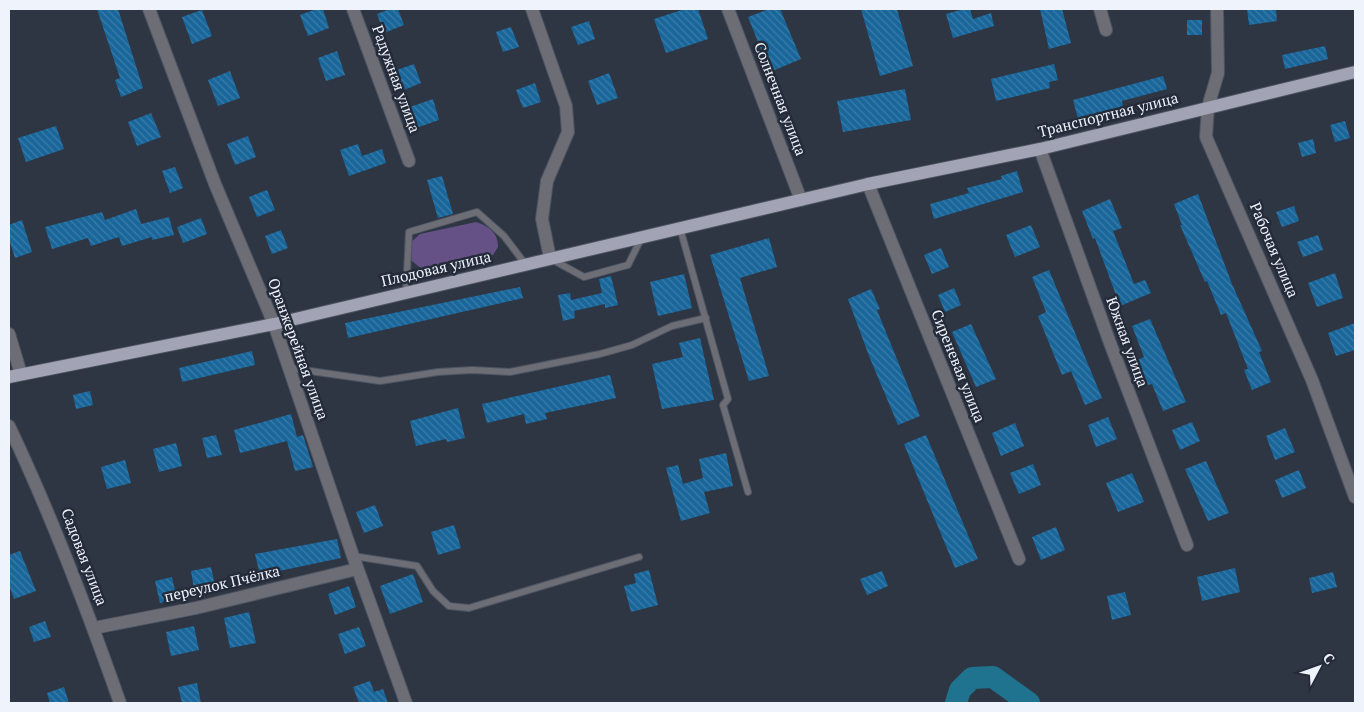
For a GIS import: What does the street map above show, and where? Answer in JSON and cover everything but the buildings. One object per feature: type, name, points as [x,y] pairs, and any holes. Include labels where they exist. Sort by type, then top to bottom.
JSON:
[{"type":"main road","name":"Транспортная улица","points":[[868,184],[1040,149],[1355,72]]},
{"type":"main road","name":"Плодовая улица","points":[[13,376],[274,324],[868,184]]},
{"type":"street","name":"Оранжерейная улица","points":[[149,9],[216,184],[274,324],[353,556],[406,703]]},
{"type":"street","name":"Радужная улица","points":[[353,9],[409,161]]},
{"type":"street","points":[[532,9],[566,106],[568,132],[546,181],[542,219],[550,258]]},
{"type":"street","name":"Солнечная улица","points":[[728,9],[801,200]]},
{"type":"street","points":[[1100,9],[1106,30]]},
{"type":"street","name":"Рабочая улица","points":[[1217,9],[1218,73],[1208,107],[1206,137],[1312,380],[1355,494]]},
{"type":"street","name":"Южная улица","points":[[1040,149],[1110,343],[1187,545]]},
{"type":"street","name":"Сиреневая улица","points":[[868,184],[1018,559]]},
{"type":"street","points":[[9,334],[13,376]]},
{"type":"street","name":"Садовая улица","points":[[9,426],[40,490],[94,628],[120,703]]},
{"type":"street","name":"переулок Пчёлка","points":[[94,628],[196,608],[358,569]]},
{"type":"lane","points":[[406,293],[409,232],[478,212],[504,236],[526,265]]},
{"type":"lane","points":[[680,228],[728,398],[723,405],[748,492]]},
{"type":"lane","points":[[550,258],[584,277],[628,265],[642,237]]},
{"type":"lane","points":[[289,368],[380,381],[438,372],[472,370],[510,372],[600,354],[632,345],[672,326],[706,318]]},
{"type":"lane","points":[[353,556],[417,566],[433,591],[449,606],[469,608],[639,556]]},
{"type":"shaded area","points":[[476,222],[492,230],[496,237],[498,247],[493,255],[423,270],[412,261],[410,243],[420,234]]},
{"type":"waterway","points":[[956,703],[960,690],[972,678],[993,677],[1029,703]]}]
